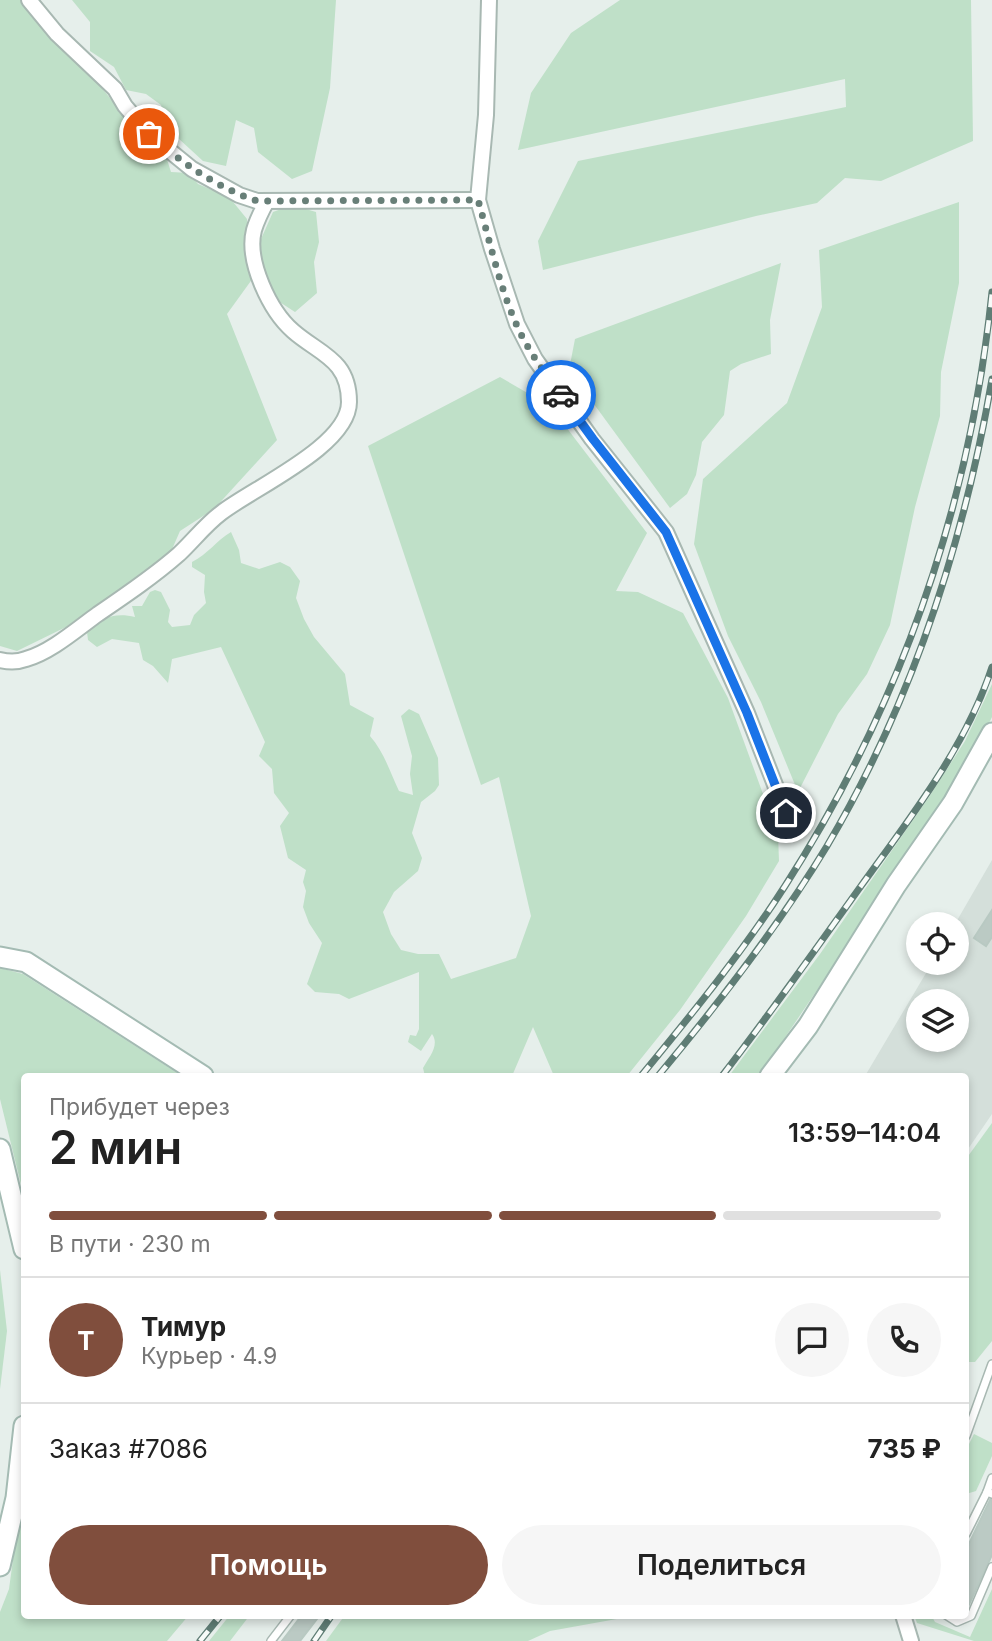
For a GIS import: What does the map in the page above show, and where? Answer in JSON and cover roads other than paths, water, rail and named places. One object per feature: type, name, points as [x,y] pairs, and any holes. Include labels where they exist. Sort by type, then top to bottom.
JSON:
[{"type":"street","points":[[29,0],[57,34],[115,89],[125,106],[149,134],[192,169],[239,195],[257,201],[478,200]]},
{"type":"street","points":[[489,0],[486,115],[478,200],[492,250],[524,340],[593,439],[666,532],[747,713],[786,813]]},
{"type":"street","points":[[0,660],[25,660],[75,631],[164,566],[222,512],[317,450],[340,429],[349,406],[349,394],[338,366],[283,320],[262,285],[256,267],[253,232],[267,201]]},
{"type":"street","points":[[772,1073],[808,1026],[895,885],[953,803],[992,733]]},
{"type":"street","points":[[0,951],[26,962],[198,1073]]},
{"type":"street","points":[[0,957],[26,962]]},
{"type":"street","points":[[0,1149],[21,1236]]},
{"type":"street","points":[[0,1566],[16,1498],[21,1453]]},
{"type":"street","points":[[904,1619],[911,1641]]},
{"type":"lane","points":[[969,1428],[992,1364]]},
{"type":"lane","points":[[969,1530],[990,1493],[992,1478]]},
{"type":"lane","points":[[969,1617],[992,1567]]},
{"type":"lane","points":[[271,1641],[287,1619]]},
{"type":"railway","points":[[643,1073],[734,959],[785,886],[863,747],[896,675],[924,601],[967,450],[982,372],[992,292]]},
{"type":"railway","points":[[660,1073],[725,993],[788,906],[827,846],[885,735],[931,620],[950,560],[992,379]]},
{"type":"railway","points":[[724,1073],[935,781],[967,725],[992,667]]},
{"type":"railway","points":[[200,1641],[218,1619]]},
{"type":"railway","points":[[314,1641],[329,1619]]}]
